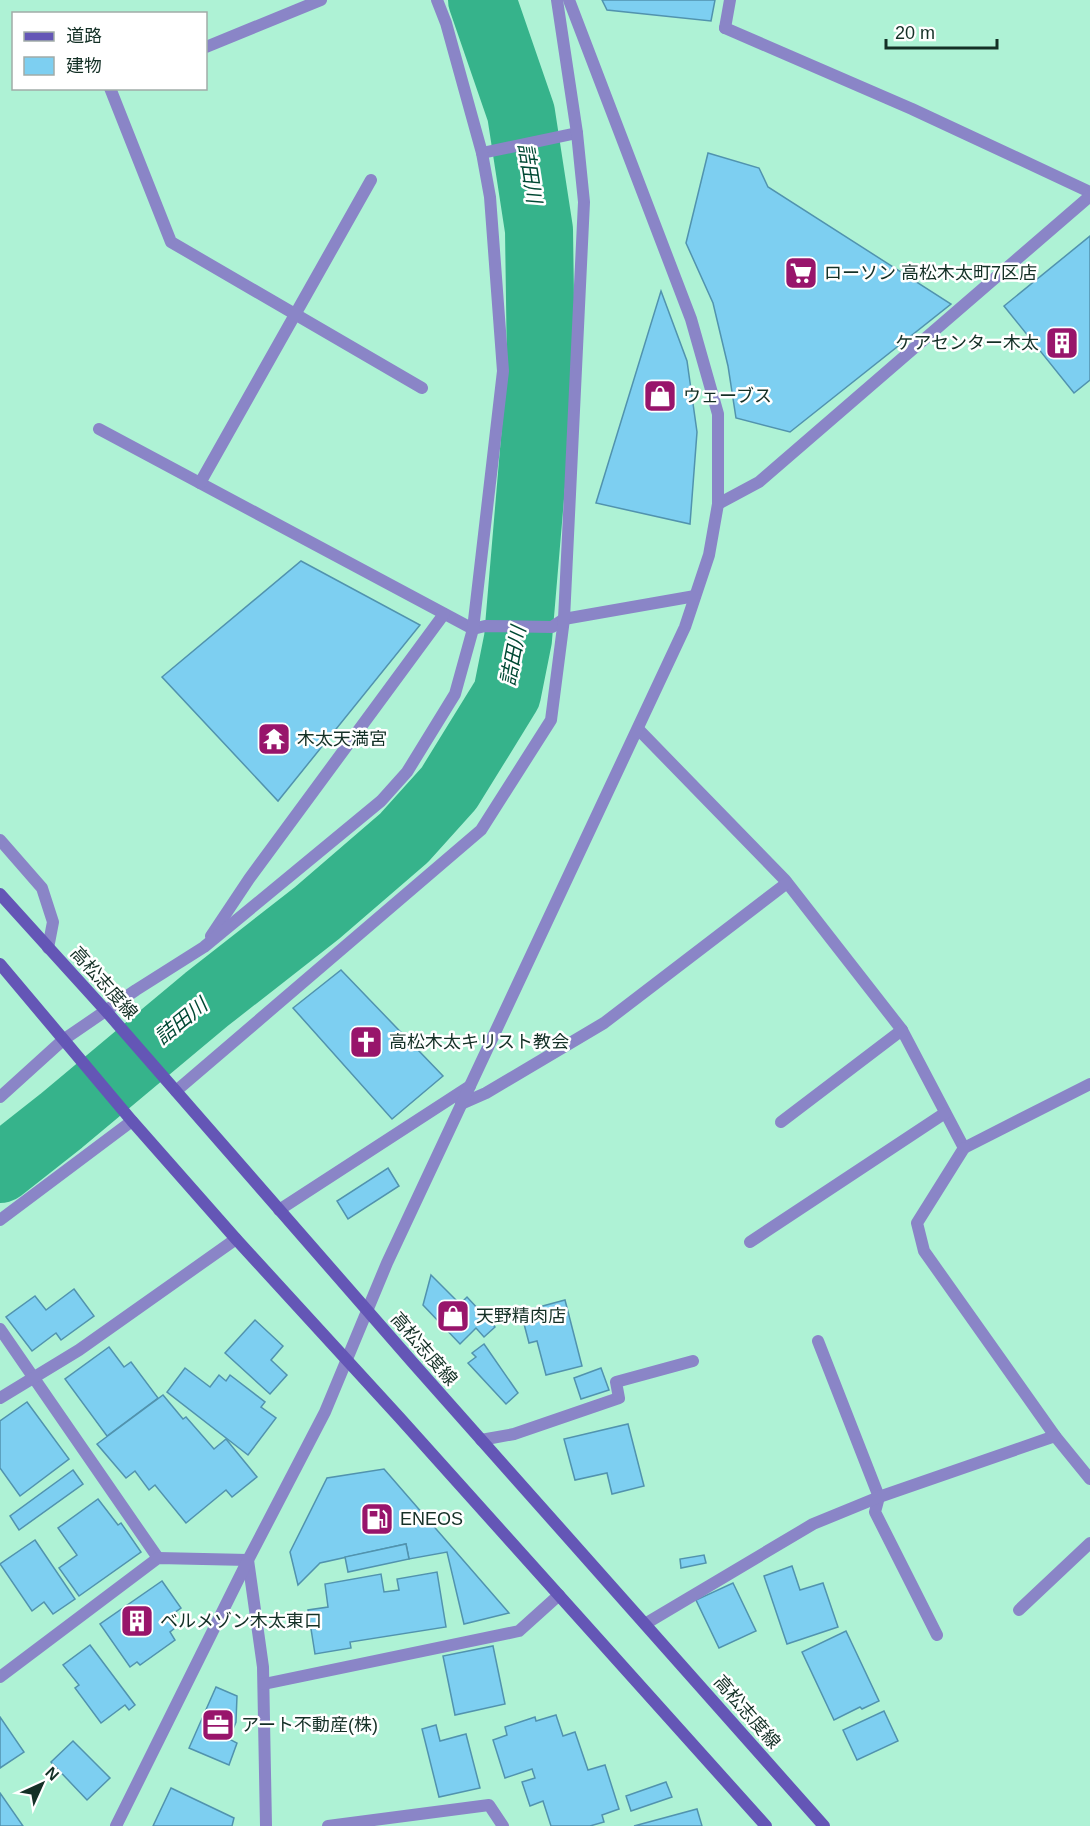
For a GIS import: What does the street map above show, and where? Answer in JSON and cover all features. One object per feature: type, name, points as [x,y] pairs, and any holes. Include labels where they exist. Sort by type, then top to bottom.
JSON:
[{"type":"main road","name":"高松志度線","points":[[0,894],[116,1022],[481,1440],[824,1826]]},
{"type":"main road","points":[[0,964],[5,976],[236,1239],[766,1826]]},
{"type":"street","points":[[207,47],[321,0]]},
{"type":"street","points":[[0,1097],[63,1040],[204,947],[381,801],[407,772],[455,694],[479,628],[503,371],[490,197],[482,153],[446,23],[437,0]]},
{"type":"street","points":[[176,1091],[481,830],[551,720],[564,619],[584,202],[577,133],[557,0]]},
{"type":"street","points":[[116,1826],[248,1560],[325,1412],[387,1263],[685,627],[709,555],[718,504],[718,414],[691,319],[569,0]]},
{"type":"street","points":[[718,504],[767,476],[1090,194],[912,109],[725,28],[730,0]]},
{"type":"street","points":[[111,90],[171,242],[422,388]]},
{"type":"street","points":[[482,153],[577,133]]},
{"type":"street","points":[[200,483],[371,180]]},
{"type":"street","points":[[99,429],[444,614],[479,628],[552,627],[564,619],[695,596]]},
{"type":"street","points":[[204,947],[249,879],[444,614]]},
{"type":"street","points":[[638,729],[787,883],[902,1030],[964,1148]]},
{"type":"street","points":[[0,840],[42,888],[53,922],[48,948]]},
{"type":"street","points":[[461,1104],[486,1093],[604,1023],[787,883]]},
{"type":"street","points":[[781,1122],[902,1030]]},
{"type":"street","points":[[1090,1084],[964,1148],[917,1223],[924,1251],[1055,1437],[1090,1479]]},
{"type":"street","points":[[279,1210],[470,1086]]},
{"type":"street","points":[[750,1242],[945,1113]]},
{"type":"street","points":[[0,1220],[128,1117]]},
{"type":"street","points":[[0,1398],[79,1350],[236,1239]]},
{"type":"street","points":[[0,1329],[158,1558]]},
{"type":"street","points":[[818,1341],[879,1497],[875,1512],[937,1635]]},
{"type":"street","points":[[481,1440],[514,1434],[619,1398],[616,1382],[693,1361]]},
{"type":"street","points":[[645,1624],[813,1524],[879,1497],[1055,1437]]},
{"type":"street","points":[[1019,1610],[1090,1543]]},
{"type":"street","points":[[0,1677],[158,1558],[248,1560]]},
{"type":"street","points":[[248,1560],[263,1667],[266,1826]]},
{"type":"street","points":[[264,1684],[519,1631],[558,1595]]},
{"type":"street","points":[[327,1826],[489,1805],[503,1826]]},
{"type":"building","points":[[602,0],[715,0],[711,21],[607,10]]},
{"type":"building","name":"ローソン 高松木太町7区店","points":[[708,153],[759,168],[768,187],[951,304],[790,432],[736,418],[728,366],[713,303],[686,243]]},
{"type":"building","name":"ケアセンター木太","points":[[1090,236],[1090,380],[1074,393],[1004,306]]},
{"type":"building","name":"ウェーブス","points":[[661,291],[687,361],[697,432],[690,524],[596,503]]},
{"type":"building","name":"木太天満宮","points":[[301,561],[420,625],[278,801],[162,677]]},
{"type":"building","name":"高松木太キリスト教会","points":[[341,970],[443,1076],[392,1119],[293,1008]]},
{"type":"building","points":[[388,1168],[399,1186],[348,1219],[337,1201]]},
{"type":"building","points":[[431,1275],[460,1304],[467,1297],[495,1327],[484,1337],[476,1328],[460,1344],[423,1305]]},
{"type":"building","points":[[74,1289],[94,1316],[61,1340],[56,1333],[32,1351],[6,1317],[35,1296],[46,1310]]},
{"type":"building","points":[[565,1300],[582,1366],[546,1375],[537,1341],[529,1343],[523,1320],[537,1316],[535,1308]]},
{"type":"building","points":[[255,1320],[283,1346],[271,1360],[287,1375],[270,1394],[225,1353]]},
{"type":"building","points":[[484,1344],[518,1393],[506,1404],[468,1363],[476,1357],[472,1353]]},
{"type":"building","points":[[109,1347],[124,1367],[131,1362],[158,1398],[107,1436],[65,1379]]},
{"type":"building","points":[[185,1368],[210,1387],[219,1375],[226,1381],[230,1375],[265,1402],[261,1407],[276,1418],[248,1455],[167,1392]]},
{"type":"building","points":[[601,1368],[609,1390],[581,1399],[574,1378]]},
{"type":"building","points":[[163,1395],[183,1419],[186,1417],[214,1449],[226,1439],[257,1477],[232,1497],[226,1490],[186,1523],[155,1485],[149,1490],[135,1471],[126,1478],[97,1444]]},
{"type":"building","points":[[27,1402],[69,1459],[20,1496],[0,1468],[0,1421]]},
{"type":"building","points":[[628,1424],[644,1486],[612,1494],[607,1473],[575,1480],[564,1439]]},
{"type":"building","points":[[384,1469],[509,1613],[464,1624],[447,1552],[409,1559],[406,1544],[320,1563],[298,1585],[290,1552],[327,1478]]},
{"type":"building","points":[[73,1470],[83,1484],[19,1530],[10,1516]]},
{"type":"building","points":[[98,1499],[118,1525],[121,1523],[141,1552],[79,1596],[59,1568],[77,1555],[58,1528]]},
{"type":"building","points":[[35,1540],[75,1599],[53,1614],[44,1602],[32,1611],[0,1564]]},
{"type":"building","points":[[406,1544],[409,1559],[348,1572],[345,1557]]},
{"type":"building","points":[[704,1555],[706,1563],[681,1568],[680,1559]]},
{"type":"building","points":[[792,1566],[800,1590],[823,1583],[838,1627],[787,1644],[764,1576]]},
{"type":"building","points":[[437,1572],[446,1627],[350,1642],[351,1648],[315,1654],[308,1610],[328,1607],[325,1584],[381,1574],[384,1592],[399,1590],[397,1579]]},
{"type":"building","name":"ベルメゾン木太東口","points":[[162,1581],[181,1608],[167,1618],[175,1628],[170,1632],[175,1640],[140,1665],[137,1662],[130,1667],[100,1624]]},
{"type":"building","points":[[733,1583],[756,1631],[719,1648],[696,1600]]},
{"type":"building","points":[[846,1631],[879,1701],[862,1709],[860,1707],[834,1720],[802,1652]]},
{"type":"building","points":[[90,1645],[135,1705],[129,1710],[125,1705],[101,1723],[75,1688],[79,1685],[63,1665]]},
{"type":"building","points":[[493,1646],[505,1704],[455,1715],[443,1656]]},
{"type":"building","points":[[216,1687],[237,1696],[236,1722],[229,1739],[237,1743],[229,1765],[189,1748]]},
{"type":"building","points":[[884,1711],[898,1741],[857,1760],[843,1730]]},
{"type":"building","points":[[556,1715],[563,1736],[575,1732],[588,1770],[605,1765],[619,1809],[602,1815],[604,1822],[590,1826],[551,1826],[543,1801],[530,1806],[522,1782],[535,1778],[532,1769],[505,1778],[493,1740],[507,1735],[505,1727],[535,1717],[536,1721]]},
{"type":"building","points":[[0,1717],[24,1752],[0,1768]]},
{"type":"building","points":[[436,1725],[440,1741],[466,1734],[480,1788],[439,1797],[422,1729]]},
{"type":"building","points":[[73,1741],[110,1778],[87,1800],[51,1762]]},
{"type":"building","points":[[666,1782],[672,1797],[631,1811],[626,1796]]},
{"type":"building","points":[[171,1788],[234,1818],[232,1826],[153,1826]]},
{"type":"building","points":[[0,1793],[23,1826],[0,1826]]},
{"type":"building","points":[[697,1809],[702,1826],[634,1826]]},
{"type":"waterway","name":"詰田川","points":[[0,1169],[207,999],[317,913],[404,838],[449,788],[507,694],[518,639],[541,368],[539,230],[521,113],[482,0]]},
{"type":"place","name":"ローソン 高松木太町7区店","points":[[801,273]]},
{"type":"place","name":"ケアセンター木太","points":[[1062,343]]},
{"type":"place","name":"ウェーブス","points":[[660,396]]},
{"type":"place","name":"木太天満宮","points":[[274,739]]},
{"type":"place","name":"高松木太キリスト教会","points":[[366,1042]]},
{"type":"place","name":"天野精肉店","points":[[453,1316]]},
{"type":"place","name":"ENEOS","points":[[377,1519]]},
{"type":"place","name":"ベルメゾン木太東口","points":[[137,1621]]},
{"type":"place","name":"アート不動産(株)","points":[[218,1725]]}]
